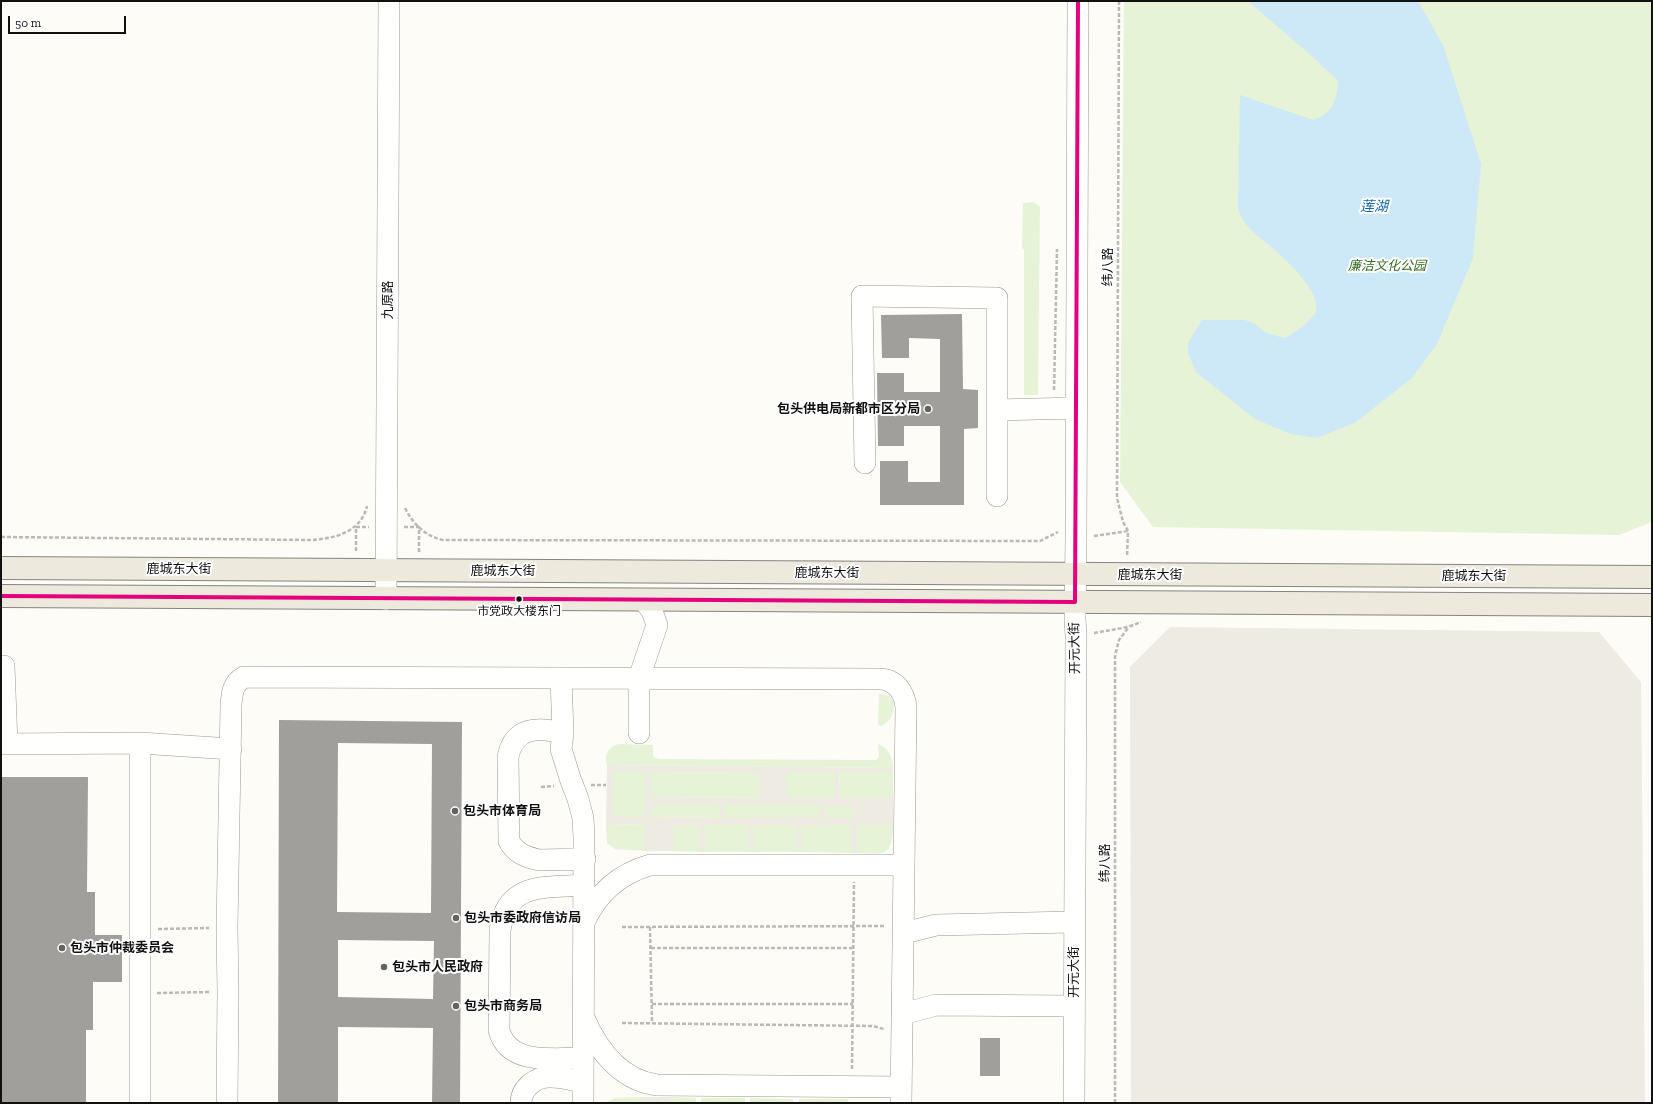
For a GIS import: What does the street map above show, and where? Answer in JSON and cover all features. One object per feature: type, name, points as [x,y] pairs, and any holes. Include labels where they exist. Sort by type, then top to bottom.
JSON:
[{"type":"main road","name":"鹿城东大街","points":[[1,568],[1652,577]]},
{"type":"main road","name":"鹿城东大街","points":[[1,596],[1652,605]]},
{"type":"street","name":"九原路","points":[[386,599],[389,1]]},
{"type":"street","name":"开元大街","points":[[1074,1103],[1078,1]]},
{"type":"street","points":[[865,463],[862,296],[997,298],[997,496]]},
{"type":"street","points":[[997,410],[1076,408]]},
{"type":"street","points":[[639,733],[639,678],[657,626],[652,612],[644,600]]},
{"type":"street","points":[[4,666],[4,744],[140,743],[231,749]]},
{"type":"street","points":[[227,1103],[227,928],[231,705],[233,689],[237,681],[244,677],[885,679],[895,684],[903,695],[906,708],[904,865],[898,930],[903,1014],[901,1095],[852,1087],[644,1083],[632,1078],[617,1067],[604,1054],[594,1039],[583,1016]]},
{"type":"street","points":[[561,678],[563,734],[561,749],[583,818],[585,859],[583,927],[583,1103]]},
{"type":"street","points":[[563,734],[548,729],[530,730],[519,736],[510,749],[508,757],[509,841],[516,851],[539,860],[585,859]]},
{"type":"street","points":[[140,743],[140,1103]]},
{"type":"street","points":[[583,927],[596,900],[607,888],[625,875],[650,865],[904,865]]},
{"type":"street","points":[[583,1058],[538,1059],[528,1057],[511,1049],[503,1040],[499,1030],[500,931],[502,917],[507,907],[520,895],[532,889],[584,885]]},
{"type":"street","points":[[898,930],[936,925],[1072,922],[1074,930]]},
{"type":"street","points":[[903,1014],[936,1005],[1071,1006],[1074,1015]]},
{"type":"street","points":[[521,1103],[521,1096],[524,1091],[538,1080],[551,1077],[583,1082]]},
{"type":"path","name":"纬八路","points":[[1118,1],[1117,498],[1123,522],[1128,531]]},
{"type":"path","points":[[1,537],[313,540],[331,538],[356,527]]},
{"type":"path","points":[[419,527],[421,530],[434,538],[443,540],[1040,541],[1060,531]]},
{"type":"path","name":"纬八路","points":[[1115,1103],[1115,656],[1119,640],[1128,627]]},
{"type":"path","points":[[852,1087],[854,864]]},
{"type":"path","points":[[622,927],[853,926],[898,930]]},
{"type":"path","points":[[650,927],[652,1023]]},
{"type":"path","points":[[155,929],[227,928]]},
{"type":"path","points":[[651,948],[853,948]]},
{"type":"path","points":[[156,986],[156,993],[228,992]]},
{"type":"path","points":[[652,1004],[852,1004]]},
{"type":"path","points":[[622,1023],[873,1026],[888,1030]]},
{"type":"green space","name":"廉洁文化公园","points":[[1124,1],[1652,1],[1652,522],[1619,535],[1153,527],[1120,482]]},
{"type":"green space","points":[[1034,202],[1040,207],[1038,395],[1024,395],[1024,250],[1022,248],[1023,203]]},
{"type":"green space","points":[[879,694],[890,697],[893,701],[894,707],[890,718],[881,726],[878,724]]},
{"type":"green space","points":[[620,744],[653,745],[653,757],[659,759],[876,760],[879,757],[878,744],[885,748],[890,754],[893,768],[607,765],[606,758],[608,751],[613,746]]},
{"type":"green space","points":[[613,771],[645,771],[645,817],[613,817]]},
{"type":"green space","points":[[651,772],[759,773],[759,798],[651,797]]},
{"type":"green space","points":[[787,772],[834,772],[834,798],[787,798]]},
{"type":"green space","points":[[839,772],[893,772],[893,798],[840,798]]},
{"type":"green space","points":[[651,805],[720,805],[720,818],[651,817]]},
{"type":"green space","points":[[725,805],[819,805],[819,818],[724,818]]},
{"type":"green space","points":[[825,806],[852,806],[854,811],[852,819],[825,818]]},
{"type":"green space","points":[[645,824],[645,851],[615,849],[607,843],[606,825]]},
{"type":"green space","points":[[674,825],[700,825],[700,852],[674,851]]},
{"type":"green space","points":[[705,825],[749,825],[749,852],[705,852]]},
{"type":"green space","points":[[754,825],[797,825],[797,852],[754,852]]},
{"type":"green space","points":[[802,825],[852,825],[852,853],[802,852]]},
{"type":"green space","points":[[857,825],[893,825],[889,848],[886,851],[875,854],[857,853]]},
{"type":"green space","points":[[642,1097],[642,1103],[604,1103],[615,1098]]},
{"type":"green space","points":[[670,1097],[696,1098],[696,1103],[670,1103]]},
{"type":"green space","points":[[701,1098],[745,1098],[745,1103],[701,1103]]},
{"type":"green space","points":[[750,1098],[793,1099],[793,1103],[750,1103]]},
{"type":"green space","points":[[799,1099],[848,1099],[848,1103],[799,1103]]},
{"type":"shaded area","points":[[1170,627],[1599,632],[1641,682],[1645,1103],[1131,1103],[1130,667]]},
{"type":"shaded area","points":[[607,765],[893,768],[893,772],[839,772],[840,798],[893,798],[893,825],[857,825],[857,853],[852,853],[851,825],[802,825],[802,852],[797,852],[797,825],[754,825],[754,852],[749,852],[749,825],[705,825],[705,852],[700,852],[700,825],[674,825],[674,851],[645,851],[645,824],[606,825]],"holes":[[[613,771],[645,771],[645,817],[613,816]],[[651,772],[759,773],[759,798],[651,797]],[[787,772],[834,772],[834,798],[787,798]],[[651,805],[719,805],[720,818],[651,817]],[[725,805],[819,805],[819,817],[725,818]],[[825,806],[852,806],[852,811],[854,812],[852,818],[825,818]]]},
{"type":"shaded area","points":[[642,1097],[670,1097],[670,1103],[642,1103]]},
{"type":"water","name":"莲湖","points":[[1248,1],[1418,1],[1443,45],[1481,164],[1473,258],[1437,344],[1412,378],[1356,422],[1318,438],[1291,434],[1255,419],[1196,372],[1188,353],[1188,343],[1202,320],[1245,320],[1255,324],[1266,333],[1284,338],[1302,327],[1316,312],[1316,302],[1314,296],[1306,282],[1288,262],[1250,229],[1240,213],[1238,207],[1240,95],[1313,120],[1325,114],[1332,106],[1335,101],[1338,81],[1314,58]]},
{"type":"building","name":"包头供电局新都市区分局","points":[[962,314],[963,389],[978,390],[978,428],[964,429],[964,505],[880,505],[880,461],[908,461],[908,482],[940,482],[940,426],[904,426],[904,446],[878,446],[877,373],[904,373],[904,392],[940,392],[940,339],[909,338],[909,358],[882,358],[881,315]]},
{"type":"building","points":[[279,720],[462,722],[460,1103],[432,1103],[433,1028],[338,1027],[338,1103],[278,1103]],"holes":[[[338,743],[432,744],[431,913],[337,912]],[[338,940],[434,941],[433,999],[338,997]]]},
{"type":"building","name":"包头市仲裁委员会","points":[[1,777],[88,777],[87,892],[95,892],[95,935],[122,935],[122,982],[93,982],[93,1030],[86,1030],[86,1103],[1,1103]]},
{"type":"building","points":[[980,1038],[1000,1038],[1000,1076],[980,1076]]},
{"type":"transit line","points":[[1,596],[1075,602],[1078,1]]},
{"type":"place","name":"包头供电局新都市区分局","points":[[928,409]]},
{"type":"place","name":"市党政大楼东门","points":[[519,599]]},
{"type":"place","name":"包头市体育局","points":[[455,811]]},
{"type":"place","name":"包头市委政府信访局","points":[[456,918]]},
{"type":"place","name":"包头市仲裁委员会","points":[[62,948]]},
{"type":"place","name":"包头市人民政府","points":[[384,967]]},
{"type":"place","name":"包头市商务局","points":[[456,1006]]}]
